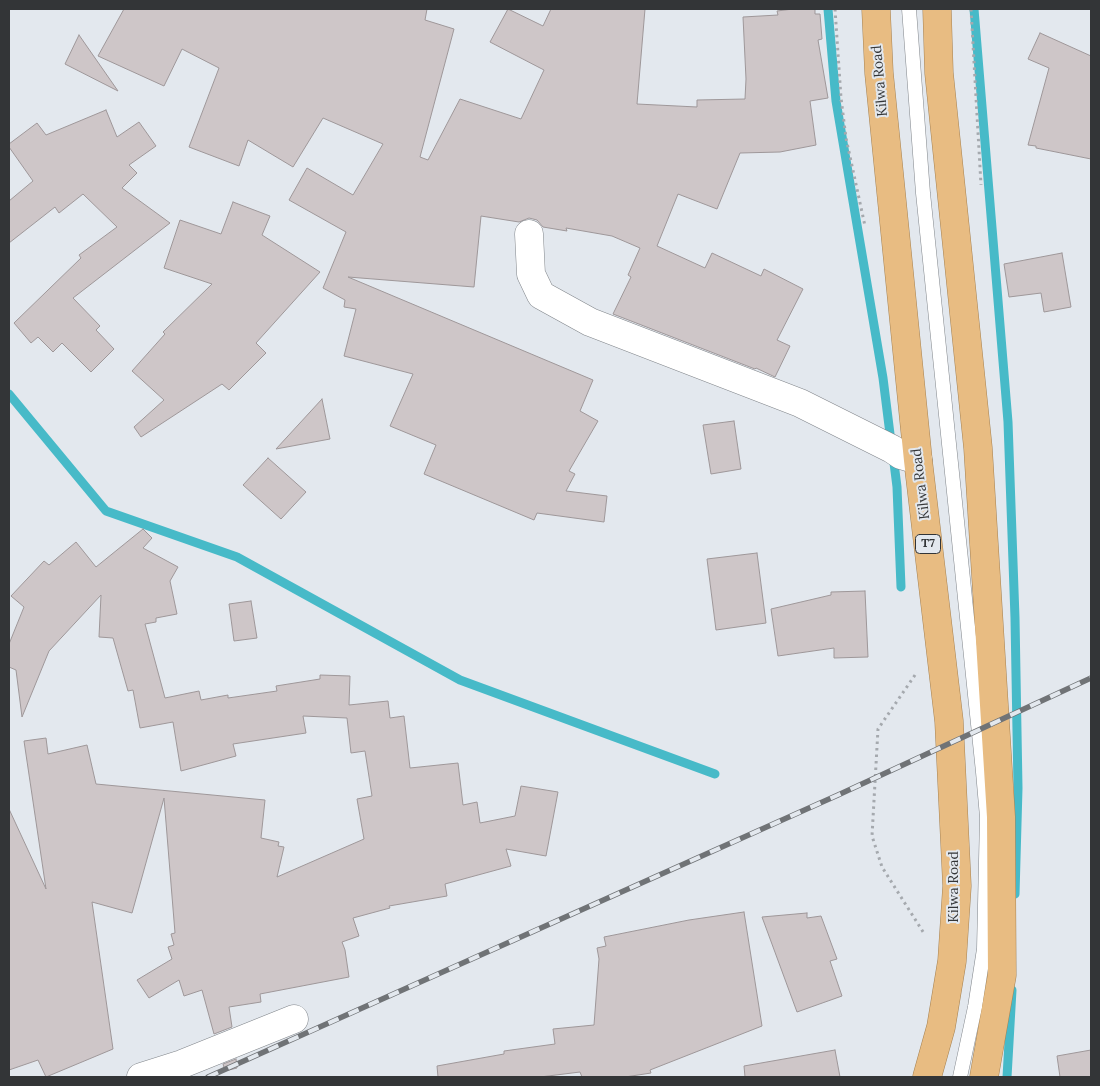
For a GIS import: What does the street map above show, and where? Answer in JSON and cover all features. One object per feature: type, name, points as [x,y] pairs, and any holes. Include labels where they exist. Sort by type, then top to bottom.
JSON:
[{"type":"highway","name":"Kilwa Road","points":[[876,9],[879,74],[918,460],[949,720],[957,886],[952,961],[941,1027],[927,1077]]},
{"type":"highway","points":[[937,9],[939,73],[978,448],[1001,817],[1002,975],[984,1077]]},
{"type":"street","points":[[528,234],[531,274],[541,294],[590,322],[800,403],[901,455],[918,460]]},
{"type":"street","points":[[141,1077],[183,1071],[294,1019]]},
{"type":"lane","points":[[909,9],[923,193],[987,817],[984,949],[975,1007],[960,1077]]},
{"type":"path","points":[[835,9],[841,98],[846,138],[866,230]]},
{"type":"path","points":[[919,670],[878,729],[872,836],[882,868],[926,937]]},
{"type":"building","points":[[124,9],[427,9],[425,20],[454,29],[420,157],[428,160],[460,99],[521,119],[544,70],[490,42],[508,9],[543,26],[551,9],[645,9],[637,104],[697,107],[697,100],[745,99],[743,17],[778,15],[777,11],[793,9],[815,9],[815,14],[820,14],[822,39],[818,40],[828,98],[810,101],[816,145],[780,152],[740,153],[717,209],[678,194],[657,246],[705,268],[712,253],[761,276],[764,269],[803,289],[777,340],[790,346],[775,377],[756,368],[613,314],[631,277],[628,275],[640,248],[612,236],[566,228],[567,231],[543,227],[537,220],[529,218],[519,222],[481,216],[474,287],[348,277],[593,380],[580,411],[598,421],[569,471],[575,474],[566,491],[607,496],[604,522],[537,513],[534,520],[424,474],[436,445],[390,426],[413,374],[344,356],[356,309],[344,307],[345,300],[323,288],[346,232],[289,200],[307,168],[353,195],[383,144],[323,118],[293,167],[248,140],[239,166],[189,147],[219,68],[182,49],[164,86],[98,56]]},
{"type":"building","points":[[1040,33],[1091,56],[1091,159],[1028,145],[1049,68],[1028,59]]},
{"type":"building","points":[[79,35],[118,91],[65,64]]},
{"type":"building","points":[[106,110],[117,137],[139,122],[156,146],[129,165],[137,173],[122,188],[170,223],[73,298],[100,326],[96,330],[114,349],[91,372],[62,343],[53,352],[38,337],[31,343],[14,323],[81,258],[79,255],[117,227],[83,194],[59,213],[55,207],[9,243],[9,201],[33,181],[9,147],[9,144],[37,123],[46,135]]},
{"type":"building","points":[[233,202],[270,216],[262,235],[320,272],[256,343],[266,353],[229,390],[222,384],[141,437],[134,427],[164,400],[132,371],[165,334],[163,332],[212,284],[164,268],[180,220],[221,234]]},
{"type":"building","points":[[1062,253],[1071,307],[1044,312],[1041,293],[1009,297],[1004,264]]},
{"type":"building","points":[[322,399],[330,439],[276,449]]},
{"type":"building","points":[[734,421],[741,469],[711,474],[703,425]]},
{"type":"building","points":[[268,458],[306,492],[281,519],[243,485]]},
{"type":"building","points":[[143,529],[152,538],[143,548],[178,567],[170,581],[177,614],[156,618],[156,622],[145,624],[165,698],[199,691],[201,700],[228,695],[228,698],[277,691],[276,686],[320,679],[320,675],[350,676],[349,705],[388,701],[390,718],[404,716],[410,768],[458,763],[463,805],[477,802],[480,823],[515,816],[521,786],[558,792],[546,856],[506,849],[511,866],[445,884],[447,896],[389,906],[390,908],[353,918],[359,936],[342,942],[349,977],[260,994],[261,1002],[229,1007],[232,1027],[214,1034],[202,990],[184,996],[179,980],[149,998],[137,980],[172,959],[168,947],[174,945],[171,934],[175,933],[164,798],[132,913],[92,902],[113,1049],[46,1077],[38,1060],[9,1070],[9,809],[46,889],[24,741],[46,738],[48,754],[87,745],[96,784],[265,800],[261,838],[279,842],[278,846],[284,847],[277,877],[364,839],[357,799],[372,796],[365,751],[351,753],[347,718],[303,716],[306,733],[233,744],[236,756],[181,771],[173,722],[140,728],[133,690],[128,691],[113,638],[99,637],[101,595],[49,651],[22,717],[16,670],[9,667],[9,644],[24,607],[11,596],[44,561],[49,565],[76,542],[96,567]]},
{"type":"building","points":[[757,553],[766,623],[716,630],[707,559]]},
{"type":"building","points":[[865,591],[868,657],[834,658],[834,648],[778,656],[771,609],[831,595],[831,592]]},
{"type":"building","points":[[251,601],[257,638],[234,641],[229,604]]},
{"type":"building","points":[[744,912],[762,1026],[650,1070],[651,1073],[625,1077],[582,1077],[580,1072],[540,1077],[438,1077],[437,1066],[504,1054],[504,1051],[555,1044],[553,1029],[594,1025],[599,959],[597,948],[606,946],[604,937],[689,920]]},
{"type":"building","points":[[807,913],[807,918],[821,916],[837,959],[830,961],[842,996],[797,1012],[762,917]]},
{"type":"building","points":[[835,1050],[840,1077],[745,1077],[744,1066]]},
{"type":"building","points":[[1091,1050],[1091,1077],[1060,1077],[1057,1056]]},
{"type":"building","points":[[236,1059],[237,1068],[225,1071],[223,1064]]},
{"type":"waterway","points":[[828,9],[836,101],[883,378],[891,442]]},
{"type":"waterway","points":[[974,9],[1008,422],[1015,618],[1018,788],[1015,894]]},
{"type":"waterway","points":[[9,394],[106,511],[237,557],[460,680],[715,774]]},
{"type":"waterway","points":[[893,455],[897,487],[901,587]]},
{"type":"waterway","points":[[1007,1077],[1012,990]]},
{"type":"railway","points":[[208,1077],[838,795],[1091,678]]}]
